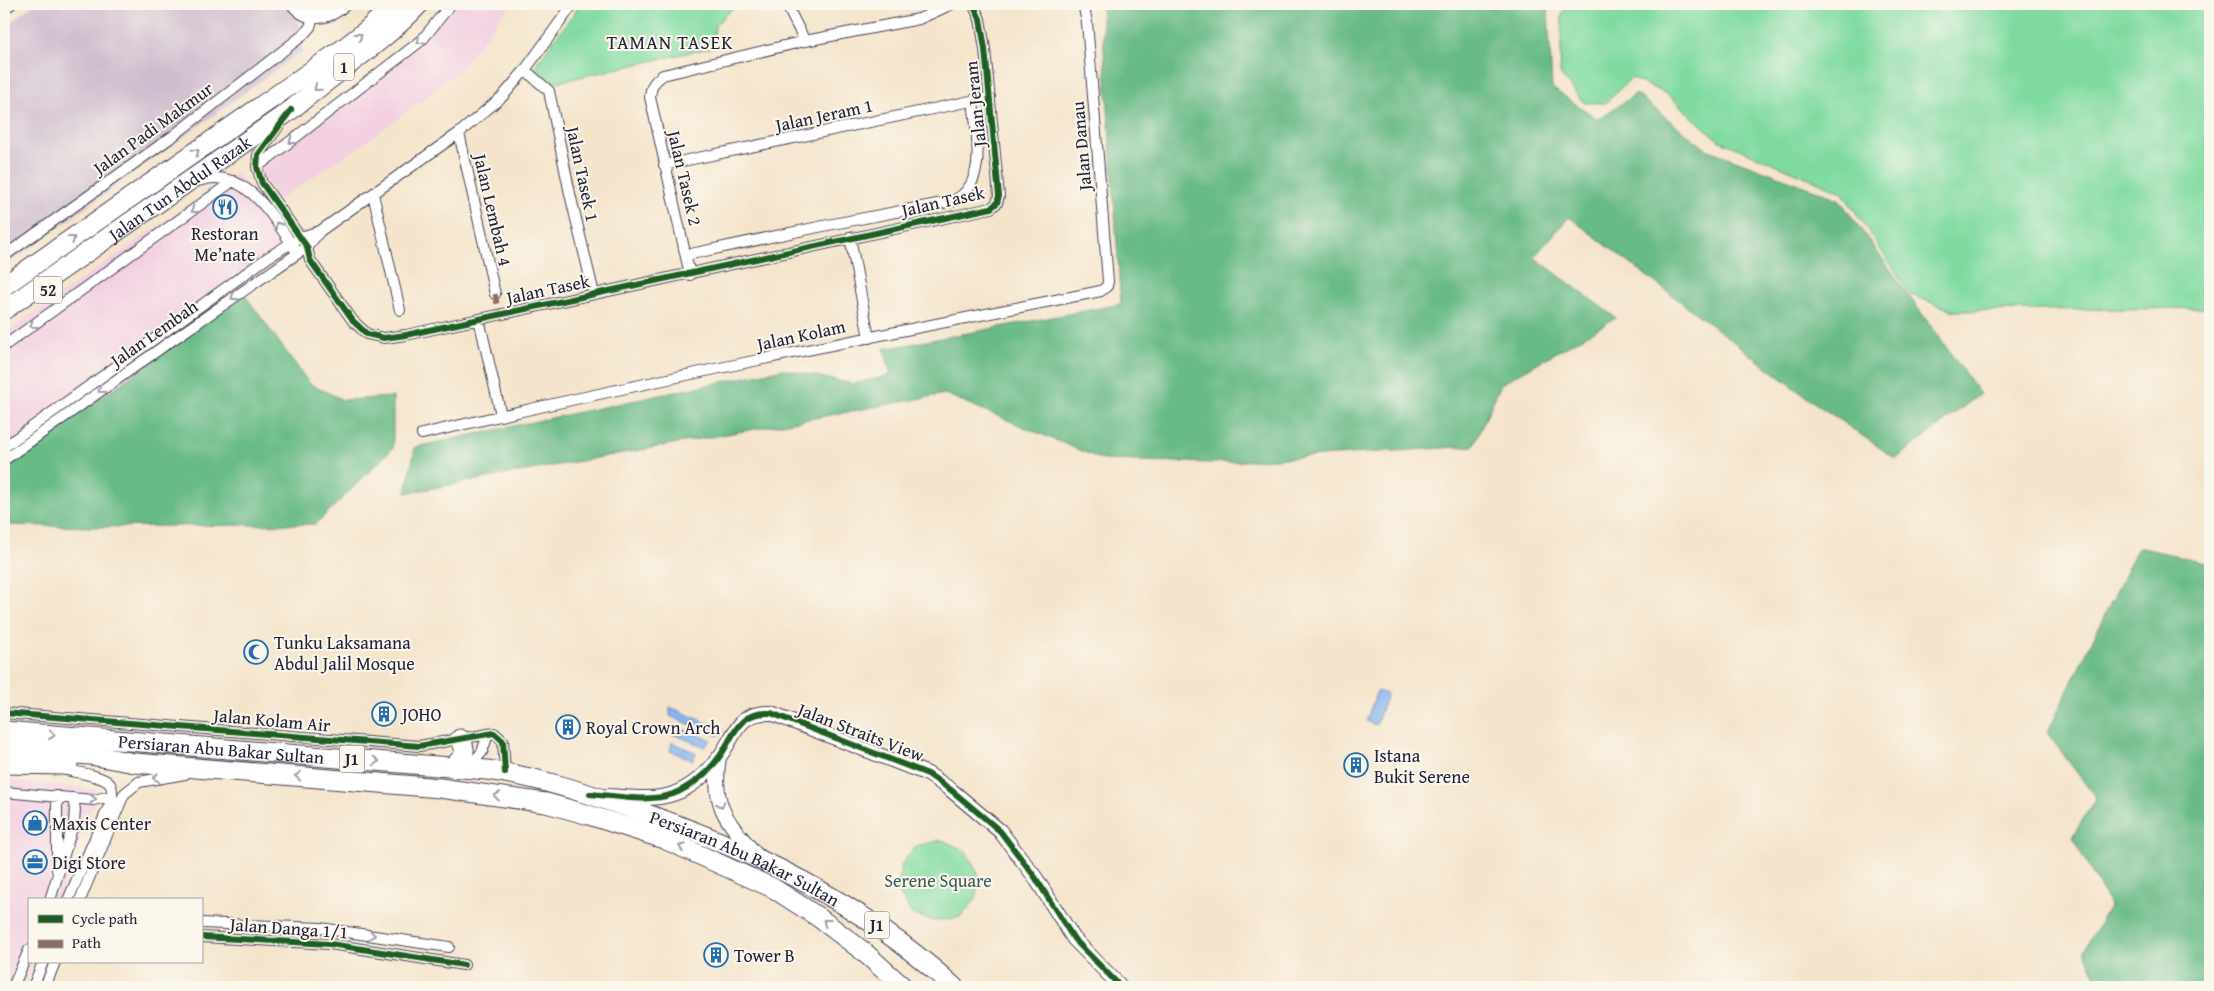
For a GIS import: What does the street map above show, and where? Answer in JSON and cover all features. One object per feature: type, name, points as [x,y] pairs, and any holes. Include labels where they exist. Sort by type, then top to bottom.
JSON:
[{"type":"highway","name":"Jalan Tun Abdul Razak","points":[[4,286],[344,48],[395,4]]},
{"type":"highway","name":"Jalan Tun Abdul Razak","points":[[4,310],[291,110],[324,82],[375,44],[419,4]]},
{"type":"highway","name":"52","points":[[4,323],[49,290],[87,252]]},
{"type":"highway","name":"Persiaran Abu Bakar Sultan","points":[[4,731],[460,767],[505,772],[550,782],[676,824],[793,874],[844,903],[889,933],[954,987]]},
{"type":"highway","points":[[460,739],[465,755],[460,767]]},
{"type":"highway","name":"Persiaran Abu Bakar Sultan","points":[[4,749],[90,755],[135,763],[440,788],[546,803],[636,829],[719,863],[795,901],[864,952],[902,987]]},
{"type":"highway","points":[[4,764],[135,763]]},
{"type":"highway","points":[[916,955],[943,987]]},
{"type":"street","points":[[4,9],[11,4]]},
{"type":"street","points":[[294,4],[300,11],[313,17],[324,16],[336,11],[344,4]]},
{"type":"street","points":[[257,167],[422,40],[451,4]]},
{"type":"street","name":"Jalan Lembah","points":[[4,460],[168,342],[298,254],[307,247],[320,231],[459,134],[503,96],[525,70],[573,4]]},
{"type":"street","points":[[786,4],[805,41],[919,19],[952,4]]},
{"type":"street","name":"Jalan Jeram","points":[[973,4],[980,19],[990,97],[999,196],[997,202]]},
{"type":"street","name":"Jalan Danau","points":[[1083,4],[1088,41],[1107,286]]},
{"type":"street","name":"Jalan Padi Makmur","points":[[4,256],[173,136],[286,48],[310,27],[313,17]]},
{"type":"street","name":"Jalan Tasek 2","points":[[690,274],[664,165],[650,97],[651,88],[655,80],[663,75],[805,41]]},
{"type":"street","name":"Jalan Tasek 1","points":[[525,70],[550,91],[570,194],[594,294]]},
{"type":"street","name":"Jalan Jeram 1","points":[[664,165],[990,97]]},
{"type":"street","name":"Jalan Tasek","points":[[686,255],[953,201],[961,197],[972,183],[978,150],[973,100]]},
{"type":"street","points":[[257,167],[258,155],[291,110]]},
{"type":"street","name":"Jalan Lembah 4","points":[[459,134],[494,294]]},
{"type":"street","name":"Jalan Tasek","points":[[257,167],[262,183],[301,237],[307,247],[310,260],[353,321],[367,334],[384,338],[992,208],[997,202]]},
{"type":"street","points":[[181,187],[214,177],[233,181],[252,191],[298,254]]},
{"type":"street","points":[[4,346],[233,181]]},
{"type":"street","points":[[373,194],[400,310]]},
{"type":"street","name":"Jalan Lembah","points":[[4,447],[291,243],[301,237],[320,231]]},
{"type":"street","points":[[850,237],[868,338]]},
{"type":"street","name":"Jalan Tasek","points":[[298,254],[310,260]]},
{"type":"street","name":"Jalan Kolam","points":[[422,434],[501,415],[1101,291],[1107,286]]},
{"type":"street","points":[[479,319],[501,415]]},
{"type":"street","points":[[161,334],[168,342]]},
{"type":"street","points":[[44,418],[50,427]]},
{"type":"street","name":"Jalan Straits View","points":[[590,794],[639,798],[672,794],[696,782],[719,757],[739,725],[746,718],[758,712],[771,712],[928,774],[951,790],[1000,831],[1024,862],[1074,939],[1121,987]]},
{"type":"street","name":"Jalan Kolam Air","points":[[4,713],[420,746],[488,734]]},
{"type":"street","points":[[460,767],[482,752],[488,734],[494,733],[503,741],[505,772]]},
{"type":"street","name":"Jalan Straits View","points":[[719,757],[717,784],[720,807],[732,826],[761,860]]},
{"type":"street","points":[[40,765],[103,779],[112,792]]},
{"type":"street","points":[[56,883],[72,890],[81,897],[119,805],[130,788],[139,782],[150,779],[218,770]]},
{"type":"street","points":[[4,792],[92,800],[112,792]]},
{"type":"street","points":[[69,898],[112,792]]},
{"type":"street","points":[[56,883],[58,796]]},
{"type":"street","points":[[51,898],[74,822],[73,798]]},
{"type":"street","name":"Jalan Danga 1/1","points":[[202,923],[320,928],[449,947]]},
{"type":"street","name":"Jalan Danga 1/1","points":[[202,938],[330,944],[464,965]]},
{"type":"street","points":[[13,987],[28,952]]},
{"type":"street","points":[[33,987],[42,964]]},
{"type":"street","points":[[45,987],[54,964]]},
{"type":"shaded area","points":[[34,4],[285,4],[300,24],[303,50],[4,267],[4,27]]},
{"type":"shaded area","points":[[455,4],[511,4],[460,69],[427,97],[357,148],[278,200],[262,174],[261,168],[407,57]]},
{"type":"shaded area","points":[[236,172],[293,266],[244,294],[4,468],[4,334]]},
{"type":"shaded area","points":[[4,780],[96,789],[98,793],[58,898],[28,898],[28,964],[31,964],[22,987],[4,987]]},
{"type":"green space","points":[[581,4],[737,4],[715,25],[714,47],[553,83],[534,67]]},
{"type":"green space","points":[[1101,4],[1551,4],[1548,9],[1552,88],[1598,119],[1636,94],[1706,149],[1839,199],[1980,394],[1896,459],[1809,399],[1569,217],[1534,257],[1616,318],[1501,384],[1473,446],[1213,463],[1103,460],[945,394],[406,493],[415,447],[783,369],[853,384],[891,375],[884,349],[1121,304]]},
{"type":"green space","points":[[1567,4],[2210,4],[2210,308],[1954,311],[1911,295],[1842,192],[1718,140],[1667,94],[1631,78],[1606,103],[1584,103],[1560,74],[1562,14]]},
{"type":"green space","points":[[244,294],[310,384],[343,400],[393,397],[393,448],[316,524],[95,527],[4,525],[4,468]]},
{"type":"green space","points":[[2138,547],[2210,563],[2210,987],[2100,987],[2084,950],[2110,905],[2072,837],[2096,798],[2047,733]]},
{"type":"green space","name":"Serene Square","points":[[942,840],[966,851],[978,874],[977,897],[961,917],[935,921],[912,914],[898,891],[901,865],[916,846]]},
{"type":"water","points":[[1377,691],[1387,694],[1376,725],[1366,721]]},
{"type":"water","points":[[670,707],[723,730],[718,736],[670,716]]},
{"type":"water","points":[[671,725],[711,740],[705,747],[670,733]]},
{"type":"water","points":[[672,742],[696,753],[693,760],[670,751]]},
{"type":"marked path","points":[[495,294],[499,314]]},
{"type":"cycle path","points":[[291,110],[258,155],[257,167],[262,183],[307,247],[310,260],[353,321],[367,334],[384,338],[406,335],[991,208],[997,203],[999,196],[985,49],[980,19],[973,4]]},
{"type":"cycle path","points":[[4,713],[419,746],[494,733],[503,741],[505,772]]},
{"type":"cycle path","points":[[590,794],[653,798],[663,797],[680,791],[711,768],[744,720],[760,713],[771,713],[928,774],[951,790],[1000,831],[1035,877],[1074,939],[1121,987]]},
{"type":"cycle path","points":[[202,937],[330,944],[464,965]]},
{"type":"place","name":"Restoran Me’nate","points":[[225,207]]},
{"type":"place","name":"Tunku Laksamana Abdul Jalil Mosque","points":[[256,652]]},
{"type":"place","name":"JOHO","points":[[384,714]]},
{"type":"place","name":"Royal Crown Arch","points":[[568,727]]},
{"type":"place","name":"Istana Bukit Serene","points":[[1356,765]]},
{"type":"place","name":"Maxis Center","points":[[35,823]]},
{"type":"place","name":"Digi Store","points":[[35,862]]},
{"type":"place","name":"Tower B","points":[[716,955]]},
{"type":"district","name":"TAMAN TASEK","points":[[670,42]]}]
